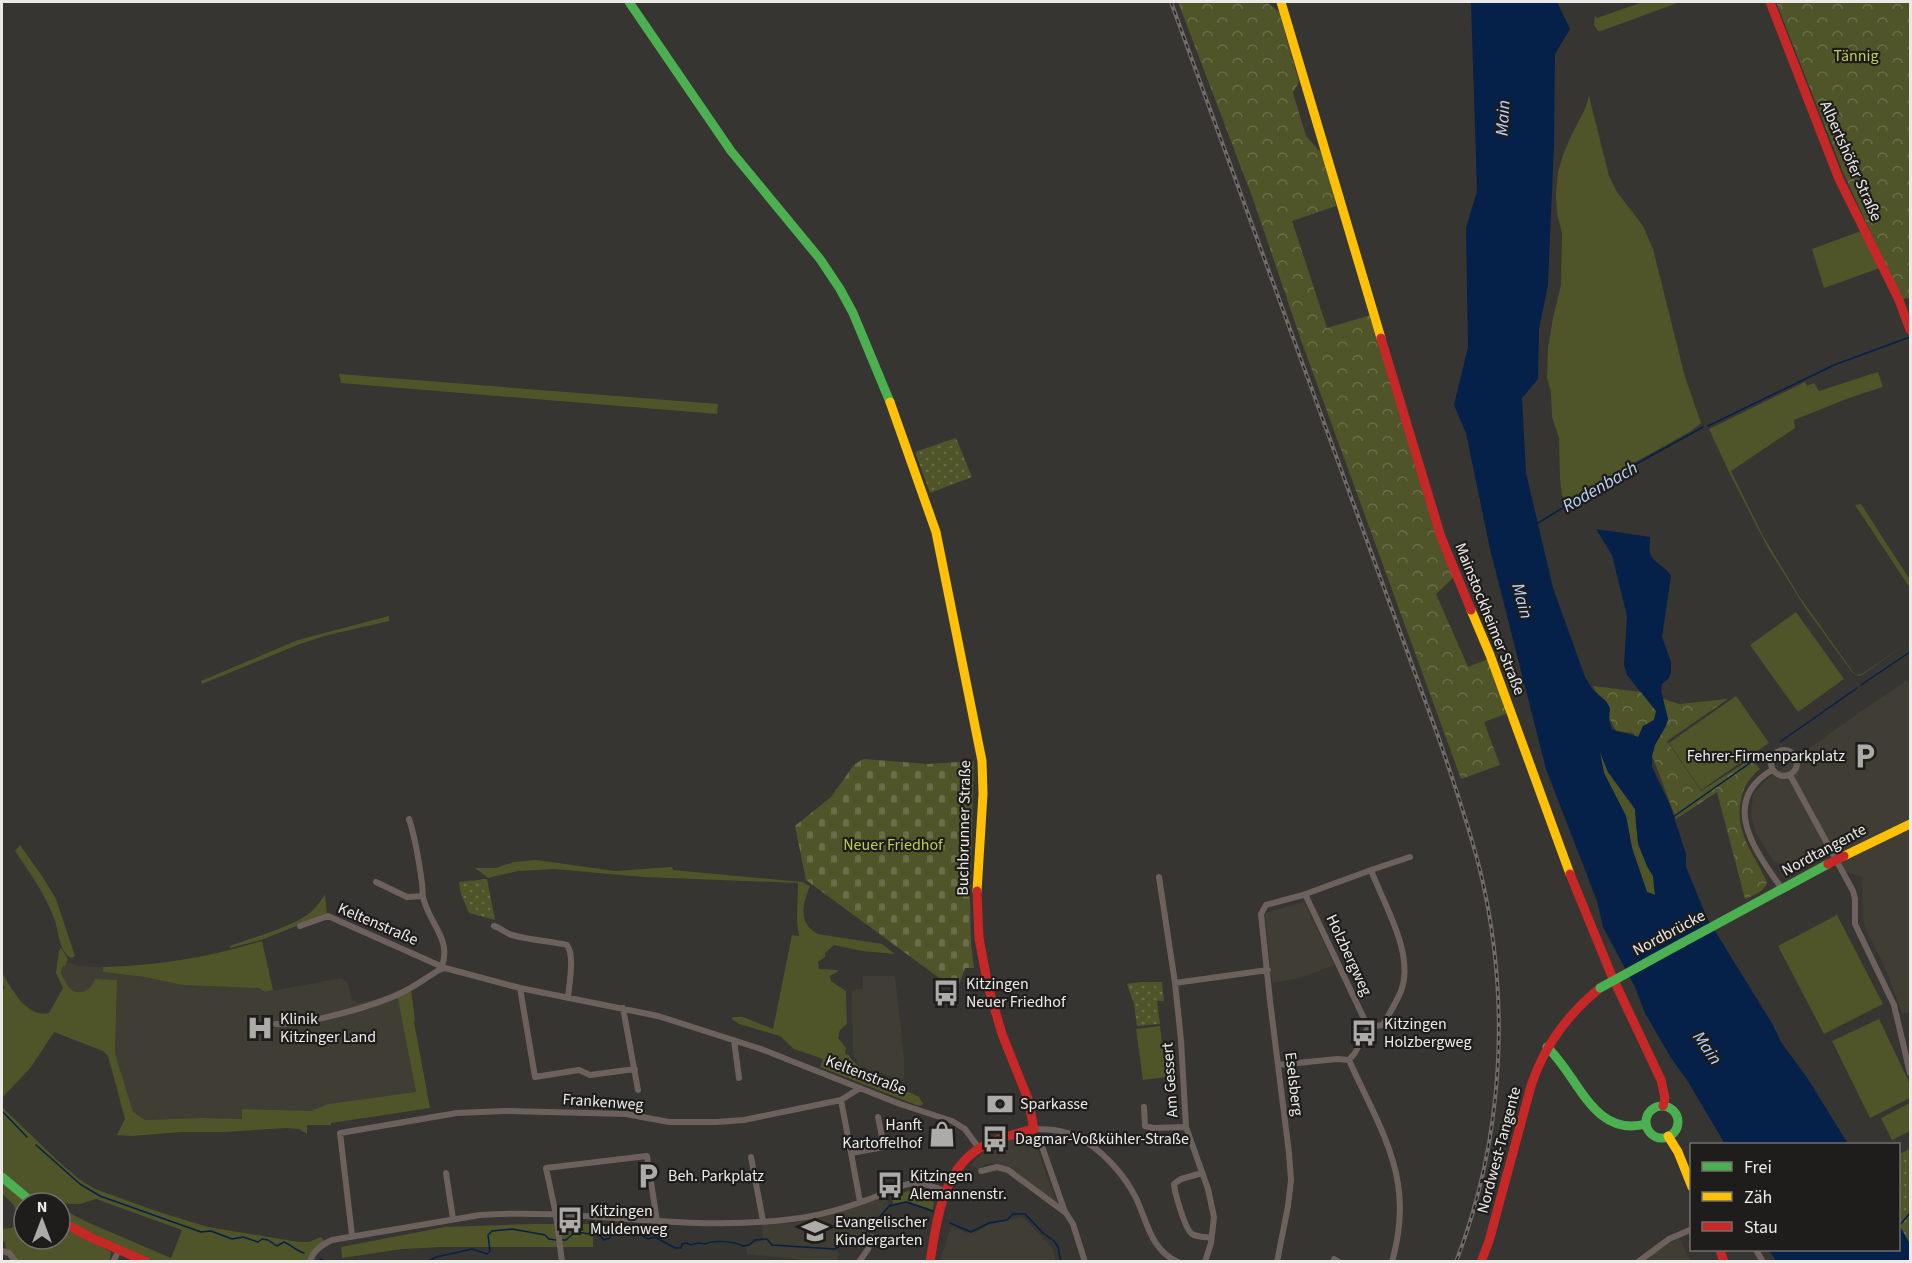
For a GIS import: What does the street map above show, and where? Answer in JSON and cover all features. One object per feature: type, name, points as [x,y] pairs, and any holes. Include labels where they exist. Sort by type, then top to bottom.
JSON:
[{"type":"main road","name":"Buchbrunner Straße","points":[[629,2],[731,151],[820,259],[840,289],[869,348],[929,509],[942,555],[982,761],[977,885],[979,938],[988,986],[1002,1034],[1028,1099],[1036,1133]]},
{"type":"main road","name":"Mainstockheimer Straße","points":[[1281,2],[1441,537],[1491,655],[1561,853],[1611,974],[1661,1080],[1665,1098],[1663,1106]]},
{"type":"main road","name":"Albertshöfer Straße","points":[[1770,2],[1833,164],[1899,300],[1911,330]]},
{"type":"main road","name":"Nordtangente","points":[[1752,905],[1828,864],[1911,824]]},
{"type":"main road","name":"Nordbrücke","points":[[1547,1047],[1572,1013],[1600,988],[1752,905]]},
{"type":"main road","points":[[1547,1047],[1559,1058],[1602,1117],[1629,1128],[1646,1124]]},
{"type":"main road","name":"Nordwest-Tangente","points":[[1481,1262],[1489,1241],[1533,1079],[1547,1047]]},
{"type":"main road","points":[[1663,1106],[1673,1111],[1678,1120],[1675,1131],[1668,1136],[1654,1136],[1646,1124],[1647,1117],[1655,1107],[1663,1106]]},
{"type":"main road","points":[[930,1262],[939,1208],[945,1191],[962,1161],[978,1147],[995,1139],[1036,1133]]},
{"type":"main road","points":[[1668,1136],[1678,1152],[1690,1182]]},
{"type":"main road","points":[[2,1177],[19,1191]]},
{"type":"main road","points":[[72,1227],[147,1262]]},
{"type":"street","points":[[1785,749],[1794,754],[1797,760],[1796,768],[1790,775],[1779,775],[1772,770],[1770,765],[1772,757],[1778,751],[1785,749]]},
{"type":"street","points":[[1772,770],[1761,777],[1750,790],[1746,799],[1744,816],[1755,846],[1782,889]]},
{"type":"street","points":[[1790,775],[1852,891],[1855,899],[1855,924],[1894,1005],[1911,1072]]},
{"type":"street","points":[[276,1024],[323,1017],[384,1000],[403,992],[444,967],[445,945],[423,896],[415,839],[409,819]]},
{"type":"street","points":[[1305,894],[1410,857]]},
{"type":"street","points":[[1349,1060],[1368,1027],[1383,1025],[1402,990],[1405,968],[1402,948],[1371,870]]},
{"type":"street","name":"Am Gessert","points":[[1159,877],[1175,983],[1186,1127],[1208,1189],[1214,1217],[1205,1262]]},
{"type":"street","points":[[376,882],[407,897],[423,896]]},
{"type":"street","name":"Eselsberg","points":[[1277,1262],[1291,1180],[1261,914],[1266,905],[1305,894]]},
{"type":"street","name":"Holzbergweg","points":[[1305,894],[1368,1027]]},
{"type":"street","name":"Keltenstraße","points":[[300,926],[328,916],[444,967],[520,988],[623,1008],[686,1024],[957,1123],[965,1129],[978,1147]]},
{"type":"street","points":[[494,926],[507,933],[531,940],[567,945],[571,957],[568,998]]},
{"type":"street","points":[[1175,983],[1268,970]]},
{"type":"street","name":"Frankenweg","points":[[520,988],[535,1077],[579,1070],[590,1075],[635,1069]]},
{"type":"street","name":"Frankenweg","points":[[623,1008],[638,1090]]},
{"type":"street","points":[[734,1040],[740,1078]]},
{"type":"street","points":[[1278,1065],[1337,1059],[1349,1060]]},
{"type":"street","points":[[1349,1060],[1386,1141],[1398,1184],[1399,1214],[1392,1262]]},
{"type":"street","name":"Frankenweg","points":[[352,1235],[340,1133],[457,1113],[505,1111],[626,1114],[669,1122],[744,1120],[841,1100],[860,1088]]},
{"type":"street","points":[[841,1100],[860,1202]]},
{"type":"street","points":[[1144,1107],[1146,1126],[1153,1128],[1186,1127]]},
{"type":"street","points":[[851,1153],[884,1147],[878,1117]]},
{"type":"street","name":"Buchbrunner Straße","points":[[1036,1133],[1066,1213],[1073,1224],[1085,1262]]},
{"type":"street","points":[[1036,1133],[1076,1136],[1105,1157],[1136,1198],[1154,1242],[1161,1251],[1178,1262]]},
{"type":"street","points":[[562,1262],[556,1215],[546,1168],[646,1156],[657,1221]]},
{"type":"street","points":[[751,1157],[763,1221]]},
{"type":"street","name":"Buchbrunner Straße","points":[[981,1172],[997,1167],[1008,1170],[1066,1213]]},
{"type":"street","points":[[446,1173],[453,1220]]},
{"type":"street","points":[[1202,1173],[1181,1179],[1174,1184],[1175,1193],[1189,1232],[1195,1236],[1211,1238]]},
{"type":"street","points":[[310,1262],[313,1254],[332,1240],[352,1235],[501,1214],[730,1223],[791,1220],[822,1214],[916,1182],[945,1191]]},
{"type":"street","points":[[1638,1262],[1669,1239],[1690,1230]]},
{"type":"street","points":[[859,1262],[868,1249],[872,1237]]},
{"type":"street","points":[[113,1262],[119,1250]]},
{"type":"street","points":[[2,1251],[9,1253],[16,1262]]},
{"type":"shaded area","points":[[1907,680],[1910,686],[1910,1012],[1902,1014],[1885,967],[1865,928],[1862,877],[1846,872],[1832,845],[1789,865],[1774,862],[1756,833],[1751,815],[1753,795],[1765,781]]},
{"type":"shaded area","points":[[1304,902],[1334,965],[1300,978],[1272,983],[1265,913]]},
{"type":"shaded area","name":"Klinik Kitzinger Land","points":[[67,962],[77,966],[103,967],[103,972],[145,977],[182,985],[259,988],[265,992],[342,978],[347,982],[352,999],[358,1003],[391,996],[398,998],[416,1092],[328,1104],[312,1111],[242,1109],[242,1119],[145,1120],[133,1112],[115,1053],[117,981],[94,984],[86,992],[71,990],[61,974],[62,967]]},
{"type":"shaded area","points":[[863,976],[895,976],[904,1058],[904,1081],[860,1066],[853,1054],[852,990],[863,989]]},
{"type":"shaded area","points":[[1023,1136],[1031,1138],[1035,1143],[1057,1204],[1009,1168],[998,1164],[986,1164],[978,1169],[970,1165],[983,1153],[1003,1141]]},
{"type":"shaded area","name":"Evangelischer Kindergarten","points":[[887,1196],[889,1206],[862,1237],[834,1248],[839,1254],[837,1261],[805,1261],[747,1254],[747,1247],[763,1240],[762,1225],[822,1217]]},
{"type":"shaded area","points":[[1021,1217],[1053,1249],[1056,1261],[940,1261],[951,1227],[968,1233],[977,1232],[988,1225]]},
{"type":"shaded area","points":[[1679,1238],[1691,1261],[1644,1262],[1662,1247]]},
{"type":"green space","points":[[1178,2],[1266,2],[1279,12],[1299,82],[1293,93],[1306,136],[1324,156],[1336,206],[1292,221],[1327,328],[1371,315],[1454,577],[1436,594],[1468,667],[1488,659],[1508,713],[1484,722],[1500,765],[1461,779],[1301,340],[1253,199]]},
{"type":"green space","points":[[1643,2],[1680,2],[1601,31],[1598,31],[1594,25],[1595,16],[1597,18]]},
{"type":"green space","name":"Tännig","points":[[1776,2],[1910,2],[1910,298],[1901,299],[1843,172]]},
{"type":"green space","points":[[1589,96],[1609,176],[1617,192],[1643,226],[1653,249],[1685,377],[1701,423],[1691,431],[1569,499],[1562,496],[1559,438],[1552,417],[1551,392],[1547,378],[1548,348],[1561,285],[1562,233],[1557,213],[1556,194],[1558,172]]},
{"type":"green space","points":[[1861,231],[1880,268],[1824,288],[1812,249]]},
{"type":"green space","points":[[1878,372],[1883,387],[1794,420],[1795,428],[1731,471],[1763,536],[1799,596],[1853,672],[1857,675],[1862,674],[1910,641],[1862,675],[1858,676],[1852,672],[1804,606],[1768,548],[1709,429],[1805,382],[1807,386],[1814,383],[1819,391]]},
{"type":"green space","points":[[339,374],[718,404],[717,414],[341,383]]},
{"type":"green space","points":[[956,438],[972,477],[930,493],[915,452]]},
{"type":"green space","points":[[1861,504],[1910,580],[1910,588],[1855,505]]},
{"type":"green space","points":[[1796,612],[1844,679],[1798,712],[1750,645]]},
{"type":"green space","points":[[389,616],[389,621],[300,644],[202,684],[201,681],[298,640]]},
{"type":"green space","points":[[1593,686],[1641,692],[1679,704],[1728,699],[1667,741],[1701,791],[1751,759],[1760,769],[1745,787],[1742,795],[1740,822],[1747,843],[1767,882],[1761,891],[1745,899],[1717,792],[1676,819],[1654,760],[1633,733],[1616,731]]},
{"type":"green space","points":[[1736,696],[1769,743],[1701,790],[1669,743]]},
{"type":"green space","points":[[1599,750],[1608,772],[1635,809],[1636,828],[1647,866],[1653,876],[1655,895],[1647,892],[1632,848],[1626,816],[1604,773]]},
{"type":"green space","name":"Neuer Friedhof","points":[[863,759],[928,764],[974,761],[970,897],[974,968],[965,968],[957,991],[806,880],[795,826],[831,797],[854,765]]},
{"type":"green space","points":[[20,845],[56,899],[75,956],[72,958],[64,952],[51,911],[15,851]]},
{"type":"green space","points":[[536,860],[615,871],[672,867],[673,870],[802,882],[810,886],[805,900],[804,913],[807,925],[812,930],[818,934],[882,944],[895,954],[862,951],[834,945],[818,962],[819,969],[838,970],[830,976],[831,981],[846,991],[847,1024],[840,1030],[838,1038],[846,1048],[845,1054],[870,1073],[919,1097],[923,1104],[916,1105],[820,1067],[823,1059],[794,1049],[780,1036],[739,1024],[732,1019],[732,1017],[743,1017],[773,1029],[792,935],[799,936],[798,883],[644,877],[554,869],[518,871],[488,878],[475,868],[496,868],[514,862]]},
{"type":"green space","points":[[487,879],[495,920],[469,913],[461,894],[459,882]]},
{"type":"green space","points":[[327,892],[325,895],[327,914],[261,940],[230,948],[230,946],[296,922],[315,908]]},
{"type":"green space","points":[[1837,915],[1883,1004],[1824,1034],[1778,946]]},
{"type":"green space","points":[[262,941],[273,990],[265,992],[259,988],[182,985],[145,977],[103,972],[103,967],[184,960]]},
{"type":"green space","points":[[61,948],[68,959],[62,967],[61,974],[72,990],[83,992],[92,986],[95,979],[117,980],[115,1053],[133,1112],[145,1120],[242,1119],[242,1109],[311,1111],[328,1104],[416,1092],[398,999],[395,997],[411,990],[414,1022],[430,1108],[331,1123],[331,1125],[307,1125],[307,1134],[299,1129],[286,1128],[117,1135],[125,1119],[108,1056],[103,1051],[54,1032],[31,1067],[2,1098],[2,991],[5,988],[2,983],[2,973],[27,1007],[33,1011],[49,1013],[63,988],[56,973]]},
{"type":"green space","points":[[1162,982],[1164,1001],[1157,1001],[1160,1024],[1137,1026],[1134,1004],[1127,984]]},
{"type":"green space","points":[[1879,1019],[1910,1084],[1910,1098],[1870,1118],[1832,1041]]},
{"type":"green space","points":[[1160,1026],[1166,1077],[1143,1080],[1136,1029]]},
{"type":"green space","points":[[1910,1103],[1910,1131],[1892,1140],[1881,1118]]},
{"type":"green space","points":[[2,1107],[57,1160],[95,1189],[208,1227],[299,1242],[309,1242],[321,1237],[324,1241],[309,1262],[155,1261],[121,1248],[72,1223],[72,1214],[171,1258],[182,1230],[96,1199],[72,1204],[72,1191],[24,1191],[2,1173]]},
{"type":"green space","points":[[1910,1149],[1910,1244],[1900,1227],[1900,1154]]},
{"type":"green space","points":[[2,1179],[16,1191],[12,1191],[12,1203],[2,1194]]},
{"type":"green space","points":[[909,1191],[929,1194],[934,1199],[933,1210],[907,1201],[893,1204],[892,1196]]},
{"type":"green space","points":[[593,1224],[593,1247],[442,1247],[402,1249],[342,1258],[341,1247],[445,1227]]},
{"type":"green space","points":[[11,1228],[12,1251],[72,1251],[72,1231],[111,1252],[110,1261],[20,1262],[6,1249],[5,1242],[2,1241],[2,1229]]},
{"type":"water","name":"Main","points":[[1471,2],[1557,2],[1570,29],[1555,54],[1548,285],[1539,329],[1538,379],[1522,398],[1526,473],[1553,588],[1585,677],[1593,690],[1606,701],[1610,708],[1609,720],[1612,729],[1638,737],[1643,726],[1654,720],[1656,711],[1627,675],[1624,665],[1627,616],[1612,555],[1596,529],[1650,537],[1652,556],[1671,576],[1662,637],[1671,662],[1669,678],[1662,684],[1661,690],[1668,719],[1655,745],[1652,767],[1670,805],[1686,854],[1686,867],[1707,918],[1773,1025],[1781,1042],[1808,1079],[1847,1143],[1724,1143],[1645,1013],[1635,987],[1603,927],[1597,901],[1546,769],[1490,549],[1466,433],[1454,405],[1468,347],[1466,228],[1477,191]],"holes":[[[1600,752],[1608,772],[1635,809],[1638,844],[1653,876],[1655,895],[1647,892],[1632,848],[1626,816],[1604,773]]]},
{"type":"water","points":[[1900,1227],[1910,1244],[1910,1261],[1776,1261],[1770,1251],[1900,1251]]},
{"type":"waterway","name":"Rodenbach","points":[[1708,426],[1834,365],[1910,337]]},
{"type":"waterway","name":"Rodenbach","points":[[1538,523],[1703,427]]},
{"type":"waterway","points":[[1861,685],[1910,652]]},
{"type":"waterway","points":[[1780,742],[1857,688]]},
{"type":"waterway","points":[[1673,817],[1760,756]]},
{"type":"waterway","points":[[2,1111],[27,1137]]},
{"type":"waterway","points":[[36,1145],[80,1184],[100,1196],[201,1232],[211,1231],[232,1239],[243,1237],[258,1242],[262,1239],[268,1240],[277,1246],[284,1242],[304,1253]]},
{"type":"waterway","points":[[560,1240],[566,1240],[576,1233],[591,1232],[604,1240],[610,1238],[615,1230],[620,1234],[626,1230],[634,1236],[640,1234],[648,1239],[655,1237],[675,1248],[681,1248],[682,1244],[686,1243],[691,1245],[719,1242],[743,1246],[755,1240],[767,1239],[772,1245],[834,1249],[862,1237],[889,1206],[906,1202],[933,1211]]},
{"type":"waterway","points":[[1900,1225],[1910,1213]]},
{"type":"waterway","points":[[950,1223],[971,1232],[989,1223],[1007,1220],[1013,1214],[1025,1214],[1054,1241],[1058,1247],[1061,1262]]},
{"type":"waterway","points":[[427,1262],[436,1257],[472,1249],[487,1254],[490,1251],[488,1235],[492,1231],[512,1229],[545,1235],[549,1239],[556,1240]]},
{"type":"waterway","points":[[320,1259],[327,1262]]},
{"type":"railway","points":[[1171,2],[1439,739],[1480,870],[1490,919],[1496,968],[1499,1018],[1498,1068],[1493,1117],[1484,1167],[1472,1215],[1456,1262]]},
{"type":"traffic: fast","points":[[629,2],[731,151],[820,259],[840,289],[853,313],[890,402]]},
{"type":"traffic: fast","points":[[1682,943],[1828,864]]},
{"type":"traffic: fast","points":[[1600,988],[1682,943]]},
{"type":"traffic: fast","points":[[1547,1047],[1600,1114],[1613,1122],[1628,1126],[1646,1124]]},
{"type":"traffic: fast","points":[[1662,1106],[1673,1111],[1678,1122],[1673,1133],[1662,1138],[1651,1133],[1646,1122],[1651,1111],[1662,1106]]},
{"type":"traffic: fast","points":[[2,1177],[19,1191]]},
{"type":"traffic: slow","points":[[1281,2],[1381,338]]},
{"type":"traffic: slow","points":[[890,402],[936,532],[982,761],[983,794],[977,891]]},
{"type":"traffic: slow","points":[[1471,610],[1490,655],[1570,874]]},
{"type":"traffic: slow","points":[[1844,856],[1910,824]]},
{"type":"traffic: slow","points":[[1668,1136],[1678,1152],[1690,1182]]},
{"type":"traffic: jam","points":[[1770,2],[1839,179],[1899,300],[1910,330]]},
{"type":"traffic: jam","points":[[1381,338],[1441,537],[1471,610]]},
{"type":"traffic: jam","points":[[1828,864],[1844,856]]},
{"type":"traffic: jam","points":[[1570,874],[1611,974],[1661,1080],[1665,1098],[1663,1106]]},
{"type":"traffic: jam","points":[[930,1262],[939,1212],[944,1196],[959,1167],[985,1145],[1003,1137],[1034,1129],[1028,1099],[1002,1034],[988,986],[979,938],[977,891]]},
{"type":"traffic: jam","points":[[1481,1262],[1489,1241],[1536,1071],[1558,1032],[1600,988]]},
{"type":"traffic: jam","points":[[72,1227],[147,1262]]},
{"type":"traffic: jam","points":[[1720,1251],[1724,1262]]},
{"type":"place","name":"Fehrer-Firmenparkplatz","points":[[1865,756]]},
{"type":"place","name":"Kitzingen Neuer Friedhof","points":[[946,993]]},
{"type":"place","name":"Klinik Kitzinger Land","points":[[260,1028]]},
{"type":"place","name":"Kitzingen Holzbergweg","points":[[1364,1033]]},
{"type":"place","name":"Sparkasse","points":[[1000,1104]]},
{"type":"place","name":"Hanft Kartoffelhof","points":[[942,1134]]},
{"type":"place","name":"Dagmar-Voßkühler-Straße","points":[[995,1139]]},
{"type":"place","name":"Beh. Parkplatz","points":[[648,1176]]},
{"type":"place","name":"Kitzingen Alemannenstr.","points":[[890,1185]]},
{"type":"place","name":"Kitzingen Muldenweg","points":[[570,1220]]},
{"type":"place","name":"Evangelischer Kindergarten","points":[[815,1231]]}]
